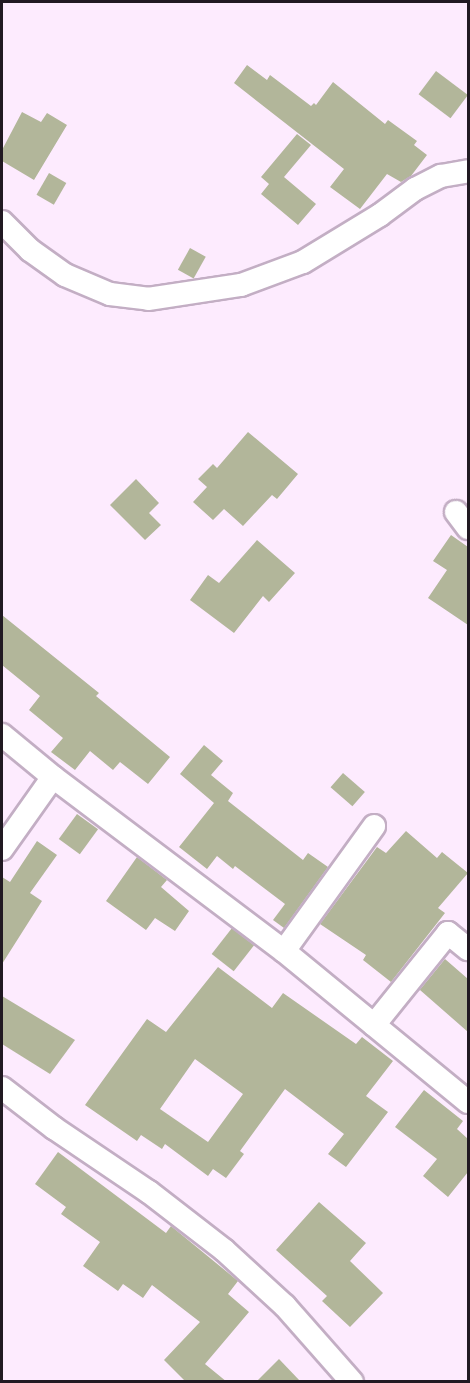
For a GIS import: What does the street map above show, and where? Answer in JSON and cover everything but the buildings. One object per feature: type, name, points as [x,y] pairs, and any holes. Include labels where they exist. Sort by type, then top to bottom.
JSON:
[{"type":"street","points":[[2,222],[30,250],[65,275],[110,294],[148,299],[241,285],[303,262],[380,215],[415,189],[441,176],[468,171]]},
{"type":"street","points":[[2,735],[53,777],[284,951],[468,1102]]},
{"type":"street","points":[[2,849],[53,777]]},
{"type":"street","points":[[284,951],[374,826]]},
{"type":"street","points":[[374,1025],[448,933],[468,949]]},
{"type":"street","points":[[2,1088],[149,1192],[224,1250],[285,1306],[352,1382]]}]
